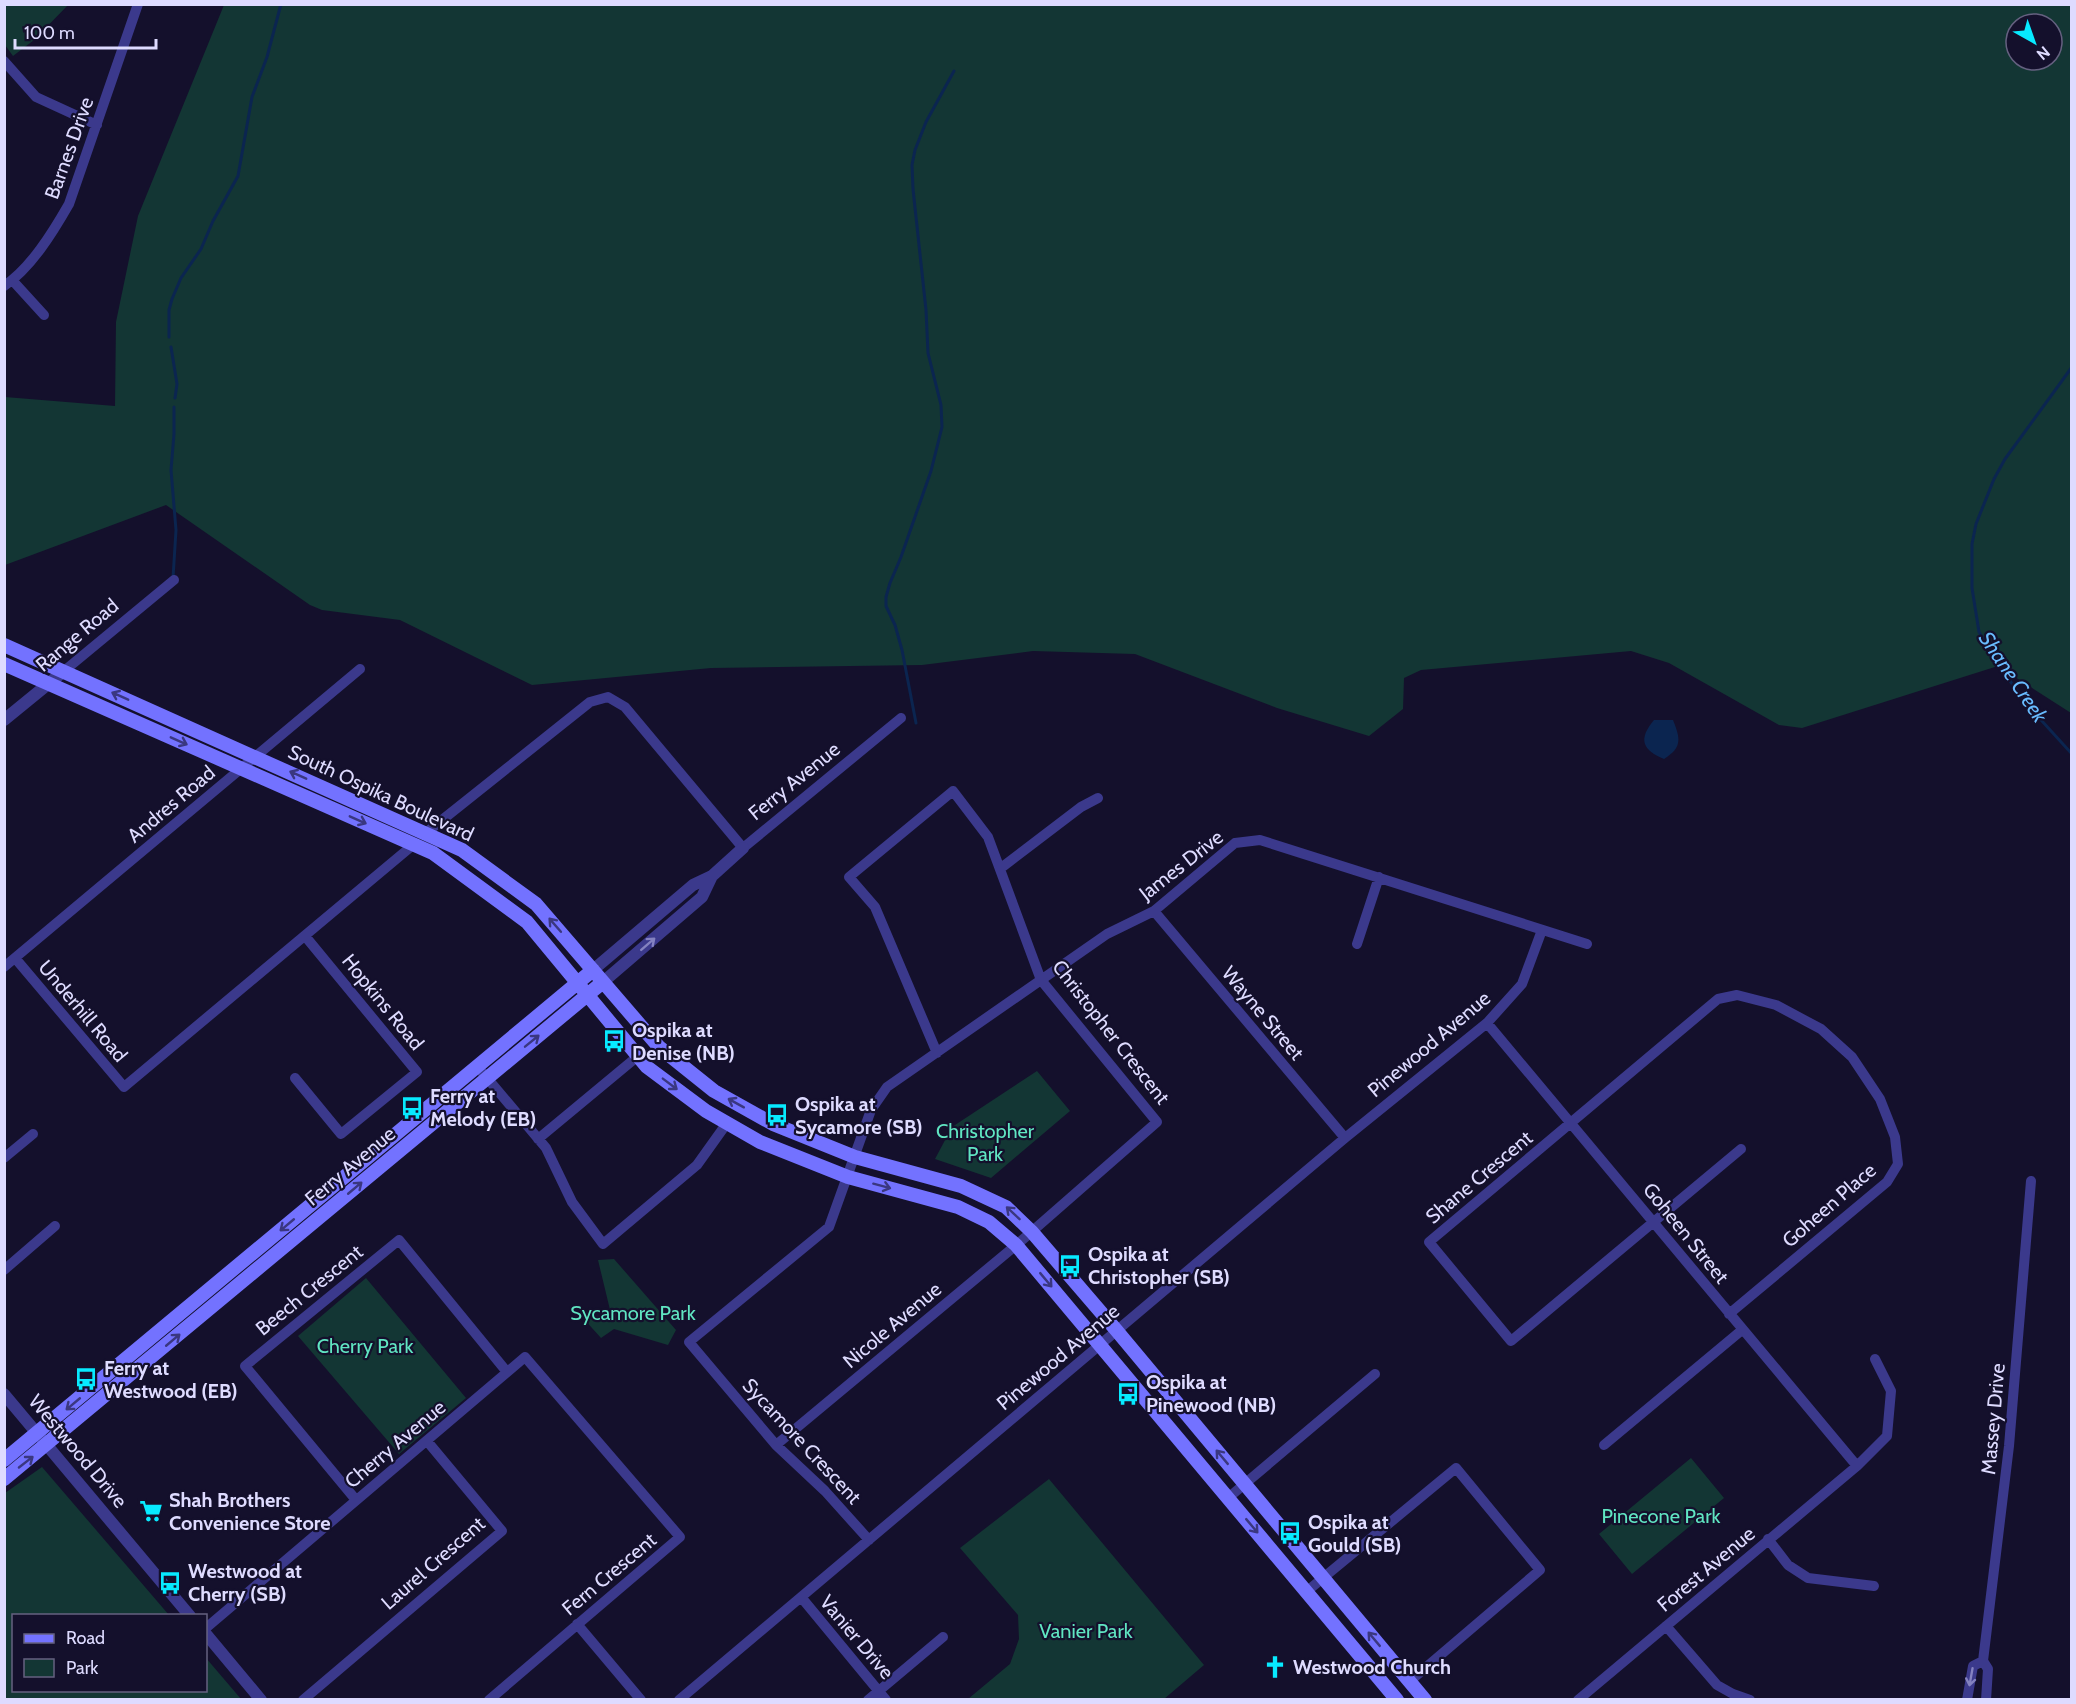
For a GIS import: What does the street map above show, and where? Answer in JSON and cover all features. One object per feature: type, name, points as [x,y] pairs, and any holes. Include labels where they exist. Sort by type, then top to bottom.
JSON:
[{"type":"main road","name":"South Ospika Boulevard","points":[[4,645],[427,832],[462,850],[536,904],[658,1047],[714,1091],[773,1124],[855,1158],[961,1186],[1006,1207],[1032,1232],[1425,1700]]},
{"type":"main road","name":"South Ospika Boulevard","points":[[4,664],[433,853],[526,922],[647,1067],[706,1111],[760,1142],[848,1177],[958,1208],[989,1222],[1016,1245],[1397,1700]]},
{"type":"main road","name":"Ferry Avenue","points":[[4,1460],[593,970]]},
{"type":"main road","name":"Ferry Avenue","points":[[4,1479],[48,1445],[486,1077],[603,982]]},
{"type":"street","name":"Barnes Drive","points":[[9,283],[53,232],[69,204],[138,4]]},
{"type":"street","points":[[4,62],[36,97],[97,125]]},
{"type":"street","points":[[9,283],[44,315]]},
{"type":"street","name":"Range Road","points":[[4,720],[174,580]]},
{"type":"street","name":"Andres Road","points":[[4,967],[360,669]]},
{"type":"street","points":[[427,832],[590,702],[608,698],[625,707],[743,848]]},
{"type":"street","name":"Ferry Avenue","points":[[593,970],[693,885],[712,876],[901,718]]},
{"type":"street","name":"Christopher Crescent","points":[[937,1053],[876,907],[849,877],[953,791],[988,837],[1041,980],[1157,1122],[1032,1232]]},
{"type":"street","points":[[1000,868],[1081,807],[1098,798]]},
{"type":"street","name":"James Drive","points":[[855,1158],[871,1110],[886,1087],[1107,934],[1154,911],[1236,843],[1260,840],[1587,944]]},
{"type":"street","points":[[305,936],[413,845]]},
{"type":"street","name":"Ferry Avenue","points":[[603,982],[702,897],[712,876]]},
{"type":"street","points":[[1357,944],[1379,877]]},
{"type":"street","name":"Wayne Street","points":[[1154,911],[1345,1138]]},
{"type":"street","name":"Pinewood Avenue","points":[[679,1700],[1345,1138],[1487,1023],[1522,984],[1542,930]]},
{"type":"street","name":"Underhill Road","points":[[15,958],[124,1087],[305,936]]},
{"type":"street","name":"Hopkins Road","points":[[305,936],[417,1072],[341,1134]]},
{"type":"street","name":"Goheen Place","points":[[1571,1122],[1718,999],[1737,995],[1776,1005],[1821,1029],[1852,1057],[1880,1099],[1895,1137],[1898,1164],[1887,1182],[1729,1314]]},
{"type":"street","name":"Goheen Street","points":[[1487,1023],[1857,1466]]},
{"type":"street","points":[[538,1138],[638,1056]]},
{"type":"street","points":[[477,1066],[546,1148],[572,1202],[603,1244],[697,1165],[727,1123]]},
{"type":"street","name":"Ferry Avenue","points":[[295,1078],[341,1134]]},
{"type":"street","name":"Shane Crescent","points":[[1571,1122],[1429,1242],[1511,1341],[1654,1222]]},
{"type":"street","points":[[4,1158],[33,1134]]},
{"type":"street","points":[[1654,1222],[1741,1149]]},
{"type":"street","name":"Sycamore Crescent","points":[[855,1158],[829,1227],[689,1342],[776,1445],[825,1491],[869,1540]]},
{"type":"street","name":"Massey Drive","points":[[1986,1700],[1988,1669],[1983,1661],[2009,1446],[2031,1181]]},
{"type":"street","points":[[4,1270],[55,1226]]},
{"type":"street","name":"Nicole Avenue","points":[[776,1445],[1032,1232]]},
{"type":"street","name":"Beech Crescent","points":[[356,1500],[245,1366],[399,1240],[507,1372]]},
{"type":"street","points":[[1604,1445],[1742,1330]]},
{"type":"street","name":"Cherry Avenue","points":[[207,1627],[525,1357]]},
{"type":"street","name":"Fern Crescent","points":[[489,1700],[680,1537],[525,1357]]},
{"type":"street","name":"Forest Avenue","points":[[1578,1700],[1857,1466],[1887,1436],[1891,1391],[1875,1359]]},
{"type":"street","points":[[1228,1498],[1375,1374]]},
{"type":"street","name":"Westwood Drive","points":[[4,1394],[188,1614]]},
{"type":"street","name":"Laurel Crescent","points":[[303,1700],[502,1531],[427,1440]]},
{"type":"street","points":[[1306,1592],[1456,1468],[1540,1570],[1410,1681]]},
{"type":"street","points":[[1768,1539],[1788,1565],[1808,1578],[1874,1586]]},
{"type":"street","name":"Vanier Drive","points":[[801,1597],[886,1700]]},
{"type":"street","points":[[577,1624],[641,1700]]},
{"type":"street","points":[[1666,1626],[1717,1685],[1750,1700]]},
{"type":"street","points":[[207,1635],[261,1700]]},
{"type":"street","points":[[868,1700],[943,1636]]},
{"type":"street","name":"Massey Drive","points":[[1967,1700],[1973,1666],[1983,1661]]},
{"type":"green space","points":[[4,5],[68,5],[34,40],[13,56],[5,45]]},
{"type":"green space","points":[[224,5],[2071,5],[2071,713],[1998,666],[1802,728],[1779,725],[1669,663],[1631,651],[1421,670],[1404,678],[1403,709],[1369,736],[1277,708],[1135,654],[1033,651],[922,665],[711,668],[532,685],[400,620],[322,610],[310,605],[166,505],[5,565],[5,397],[115,406],[116,322],[138,216]]},
{"type":"green space","name":"Christopher Park","points":[[1037,1071],[1070,1111],[991,1178],[935,1159],[952,1127]]},
{"type":"green space","name":"Sycamore Park","points":[[614,1259],[676,1330],[668,1345],[614,1329],[601,1338],[583,1318],[611,1314],[598,1260]]},
{"type":"green space","name":"Cherry Park","points":[[366,1278],[466,1398],[399,1454],[298,1336]]},
{"type":"green space","name":"Pinecone Park","points":[[1691,1458],[1724,1498],[1632,1574],[1599,1534]]},
{"type":"green space","points":[[42,1467],[168,1614],[12,1614],[12,1692],[207,1692],[207,1659],[241,1699],[5,1699],[5,1493]]},
{"type":"green space","name":"Vanier Park","points":[[1049,1479],[1204,1665],[1164,1699],[968,1699],[1010,1664],[1019,1639],[1018,1615],[960,1548]]},
{"type":"water","points":[[1654,720],[1673,720],[1677,732],[1677,746],[1664,759],[1651,752],[1645,743],[1644,738]]},
{"type":"waterway","points":[[169,337],[169,310],[172,299],[181,278],[201,249],[213,221],[238,176],[252,97],[267,57],[281,4]]},
{"type":"waterway","points":[[916,723],[902,650],[895,625],[886,606],[886,597],[931,471],[942,427],[941,405],[928,353],[912,165],[926,122],[954,71]]},
{"type":"waterway","points":[[171,347],[177,384],[175,398]]},
{"type":"waterway","name":"Shane Creek","points":[[2072,367],[2005,459],[1994,479],[1976,524],[1972,544],[1972,588],[1979,632],[2004,673],[2031,709],[2072,754]]},
{"type":"waterway","points":[[173,578],[176,530],[171,470],[174,407]]},
{"type":"place","name":"Ospika at Denise (NB)","points":[[614,1041]]},
{"type":"place","name":"Ferry at Melody (EB)","points":[[412,1108]]},
{"type":"place","name":"Ospika at Sycamore (SB)","points":[[777,1115]]},
{"type":"place","name":"Ospika at Christopher (SB)","points":[[1070,1266]]},
{"type":"place","name":"Ferry at Westwood (EB)","points":[[86,1379]]},
{"type":"place","name":"Ospika at Pinewood (NB)","points":[[1128,1394]]},
{"type":"place","name":"Shah Brothers Convenience Store","points":[[151,1511]]},
{"type":"place","name":"Ospika at Gould (SB)","points":[[1290,1533]]},
{"type":"place","name":"Westwood at Cherry (SB)","points":[[170,1583]]},
{"type":"place","name":"Westwood Church","points":[[1275,1667]]}]
